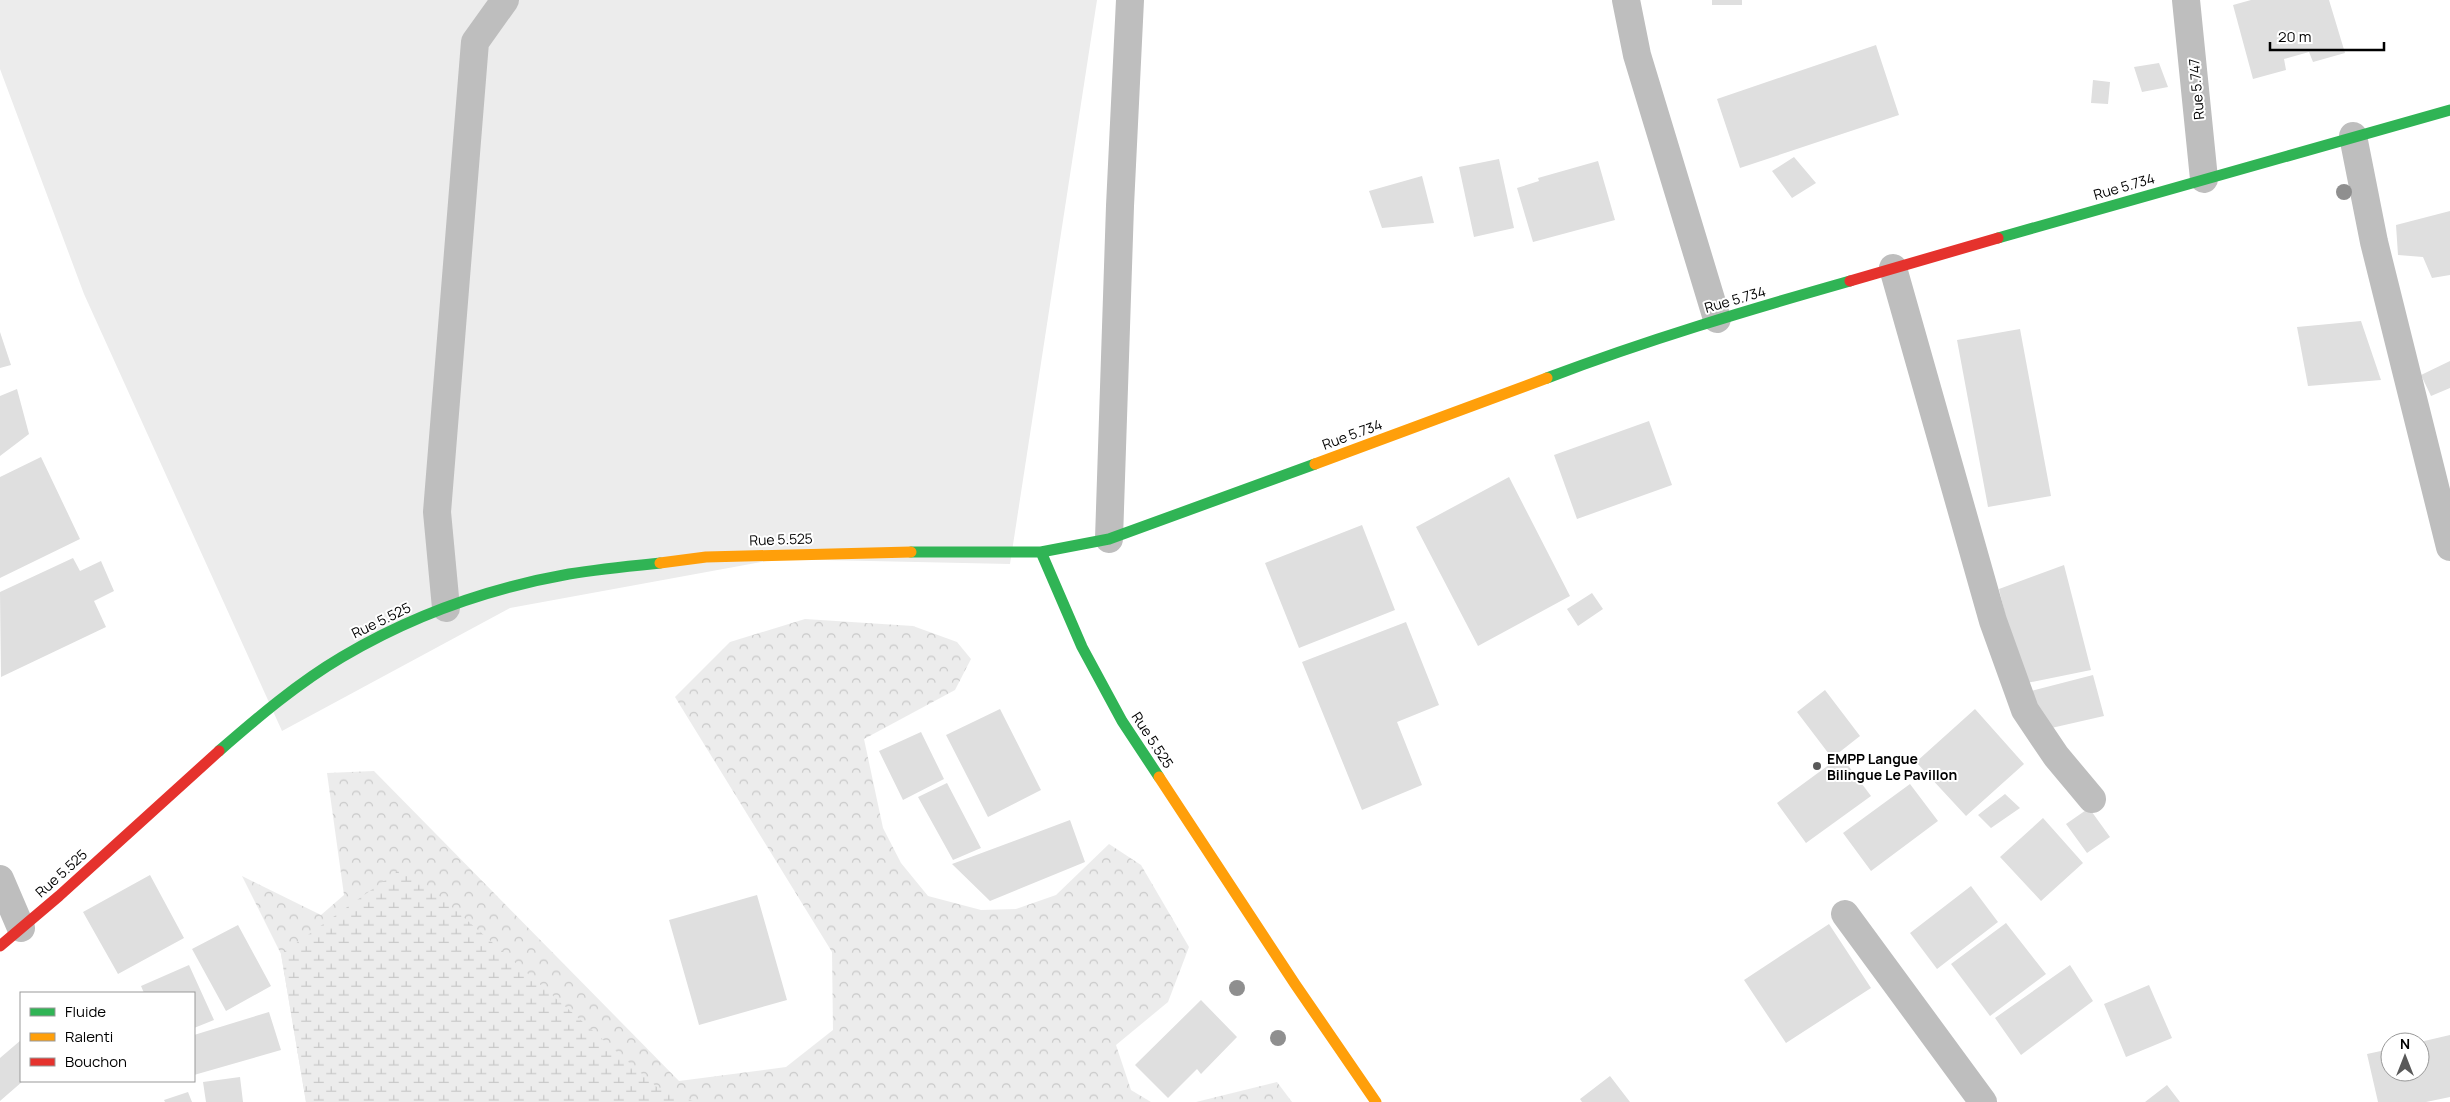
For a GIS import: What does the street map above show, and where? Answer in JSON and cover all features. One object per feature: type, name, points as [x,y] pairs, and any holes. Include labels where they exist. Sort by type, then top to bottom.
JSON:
[{"type":"street","points":[[446,608],[437,512],[475,42],[505,0]]},
{"type":"street","points":[[1109,539],[1120,196],[1130,0]]},
{"type":"street","points":[[1626,0],[1637,55],[1717,319]]},
{"type":"street","name":"Rue 5.747","points":[[2186,0],[2204,179]]},
{"type":"street","name":"Rue 5.734","points":[[1041,552],[1109,539],[1605,356],[1717,319],[2353,136],[2450,110]]},
{"type":"street","points":[[2353,136],[2374,242],[2450,547]]},
{"type":"street","points":[[1893,268],[1990,612],[2025,710],[2056,756],[2092,799]]},
{"type":"street","name":"Rue 5.525","points":[[0,946],[59,896],[174,789],[266,710],[342,657],[411,622],[482,594],[569,574],[706,557],[863,552],[1041,552],[1082,647],[1122,721],[1295,984],[1376,1102]]},
{"type":"street","points":[[0,879],[21,928]]},
{"type":"street","points":[[1845,914],[1983,1102]]},
{"type":"green space","points":[[0,0],[1097,0],[1010,564],[777,559],[510,608],[282,731],[84,294],[0,69]]},
{"type":"green space","points":[[805,619],[913,626],[957,642],[971,659],[955,690],[864,739],[883,828],[901,863],[928,896],[981,910],[1016,909],[1056,895],[1109,844],[1141,865],[1189,947],[1168,1002],[1116,1045],[1131,1090],[1151,1102],[306,1102],[281,954],[242,876],[321,915],[344,895],[327,773],[374,771],[679,1081],[786,1067],[833,1030],[832,952],[675,697],[730,642]]},
{"type":"green space","points":[[405,866],[657,1087],[695,1102],[306,1102],[281,954]]},
{"type":"green space","points":[[1277,1082],[1292,1102],[1196,1102]]},
{"type":"building","points":[[1712,0],[1742,0],[1742,5],[1712,5]]},
{"type":"building","points":[[2251,0],[2329,0],[2345,53],[2313,62],[2309,52],[2284,59],[2286,70],[2253,79],[2233,5]]},
{"type":"building","points":[[1876,45],[1899,115],[1740,168],[1717,99]]},
{"type":"building","points":[[2159,63],[2168,87],[2142,92],[2134,67]]},
{"type":"building","points":[[2093,80],[2110,82],[2108,104],[2091,103]]},
{"type":"building","points":[[1794,157],[1816,183],[1792,198],[1772,171]]},
{"type":"building","points":[[1499,159],[1514,228],[1474,237],[1459,167]]},
{"type":"building","points":[[1598,161],[1615,220],[1533,242],[1517,188],[1539,181],[1538,178]]},
{"type":"building","points":[[1422,176],[1434,223],[1382,228],[1369,191]]},
{"type":"building","points":[[2450,211],[2450,275],[2432,278],[2423,257],[2398,255],[2396,225]]},
{"type":"building","points":[[2361,321],[2381,380],[2308,386],[2297,327]]},
{"type":"building","points":[[2020,329],[2051,496],[1988,507],[1957,340]]},
{"type":"building","points":[[0,332],[11,365],[0,368]]},
{"type":"building","points":[[2450,361],[2450,388],[2431,396],[2421,375]]},
{"type":"building","points":[[17,389],[29,434],[0,456],[0,396]]},
{"type":"building","points":[[1649,421],[1672,485],[1577,519],[1554,455]]},
{"type":"building","points":[[41,457],[80,539],[0,578],[0,477]]},
{"type":"building","points":[[1509,477],[1570,596],[1478,646],[1416,527]]},
{"type":"building","points":[[1362,525],[1395,610],[1299,648],[1265,563]]},
{"type":"building","points":[[73,558],[80,571],[101,561],[114,591],[94,601],[106,627],[1,677],[0,592]]},
{"type":"building","points":[[2064,565],[2091,670],[2022,684],[1999,589]]},
{"type":"building","points":[[1592,593],[1603,609],[1578,626],[1567,609]]},
{"type":"building","points":[[1406,622],[1439,705],[1397,722],[1422,785],[1362,810],[1302,662]]},
{"type":"building","points":[[2093,675],[2104,716],[2047,729],[2027,692]]},
{"type":"building","points":[[1825,690],[1860,736],[1832,758],[1797,712]]},
{"type":"building","points":[[1000,709],[1041,790],[988,817],[946,735]]},
{"type":"building","points":[[1975,709],[2024,764],[1966,816],[1916,762]]},
{"type":"building","points":[[921,732],[944,779],[903,800],[879,751]]},
{"type":"building","points":[[1841,756],[1871,796],[1806,843],[1777,803]]},
{"type":"building","points":[[947,783],[981,848],[953,860],[918,797]]},
{"type":"building","points":[[1910,784],[1938,821],[1871,871],[1843,833]]},
{"type":"building","points":[[2005,794],[2020,808],[1991,828],[1978,815]]},
{"type":"building","points":[[2089,808],[2110,837],[2087,853],[2066,824]]},
{"type":"building","points":[[2043,818],[2083,863],[2041,901],[2000,857]]},
{"type":"building","points":[[1070,820],[1085,862],[990,901],[952,864]]},
{"type":"building","points":[[150,875],[184,938],[118,974],[83,912]]},
{"type":"building","points":[[1971,886],[1998,922],[1937,969],[1910,933]]},
{"type":"building","points":[[757,895],[787,1000],[699,1025],[669,920]]},
{"type":"building","points":[[2006,923],[2046,974],[1990,1016],[1951,964]]},
{"type":"building","points":[[1829,924],[1871,988],[1786,1043],[1744,980]]},
{"type":"building","points":[[238,925],[271,986],[226,1011],[192,949]]},
{"type":"building","points":[[189,965],[214,1020],[195,1028],[195,992],[144,992],[141,986]]},
{"type":"building","points":[[2070,965],[2093,1001],[2021,1055],[1995,1018]]},
{"type":"building","points":[[2149,985],[2172,1038],[2126,1057],[2104,1004]]},
{"type":"building","points":[[1201,1000],[1237,1037],[1201,1074],[1197,1069],[1168,1098],[1135,1065]]},
{"type":"building","points":[[269,1012],[281,1050],[195,1075],[195,1035]]},
{"type":"building","points":[[2450,1035],[2450,1097],[2426,1102],[2378,1102],[2367,1054],[2380,1051],[2380,1082],[2430,1082],[2430,1040]]},
{"type":"building","points":[[20,1041],[20,1082],[22,1082],[0,1101],[0,1058]]},
{"type":"building","points":[[1610,1076],[1630,1102],[1582,1102],[1580,1099]]},
{"type":"building","points":[[240,1077],[243,1102],[206,1102],[203,1082]]},
{"type":"building","points":[[2167,1085],[2180,1102],[2145,1102]]},
{"type":"building","points":[[188,1092],[192,1102],[165,1102],[164,1100]]},
{"type":"traffic: fast","points":[[1998,238],[2450,110]]},
{"type":"traffic: fast","points":[[1547,378],[1698,326],[1850,281]]},
{"type":"traffic: fast","points":[[1041,552],[1109,539],[1315,464]]},
{"type":"traffic: fast","points":[[911,552],[1041,552],[1082,647],[1122,721],[1159,777]]},
{"type":"traffic: fast","points":[[219,751],[279,701],[326,667],[368,642],[423,616],[452,605],[539,580],[569,574],[660,563]]},
{"type":"traffic: slow","points":[[1315,464],[1547,378]]},
{"type":"traffic: slow","points":[[660,563],[706,557],[911,552]]},
{"type":"traffic: slow","points":[[1159,777],[1295,984],[1376,1102]]},
{"type":"traffic: jam","points":[[1850,281],[1998,238]]},
{"type":"traffic: jam","points":[[0,946],[59,896],[219,751]]},
{"type":"place","name":"EMPP Langue Bilingue Le Pavillon","points":[[1817,766]]}]
